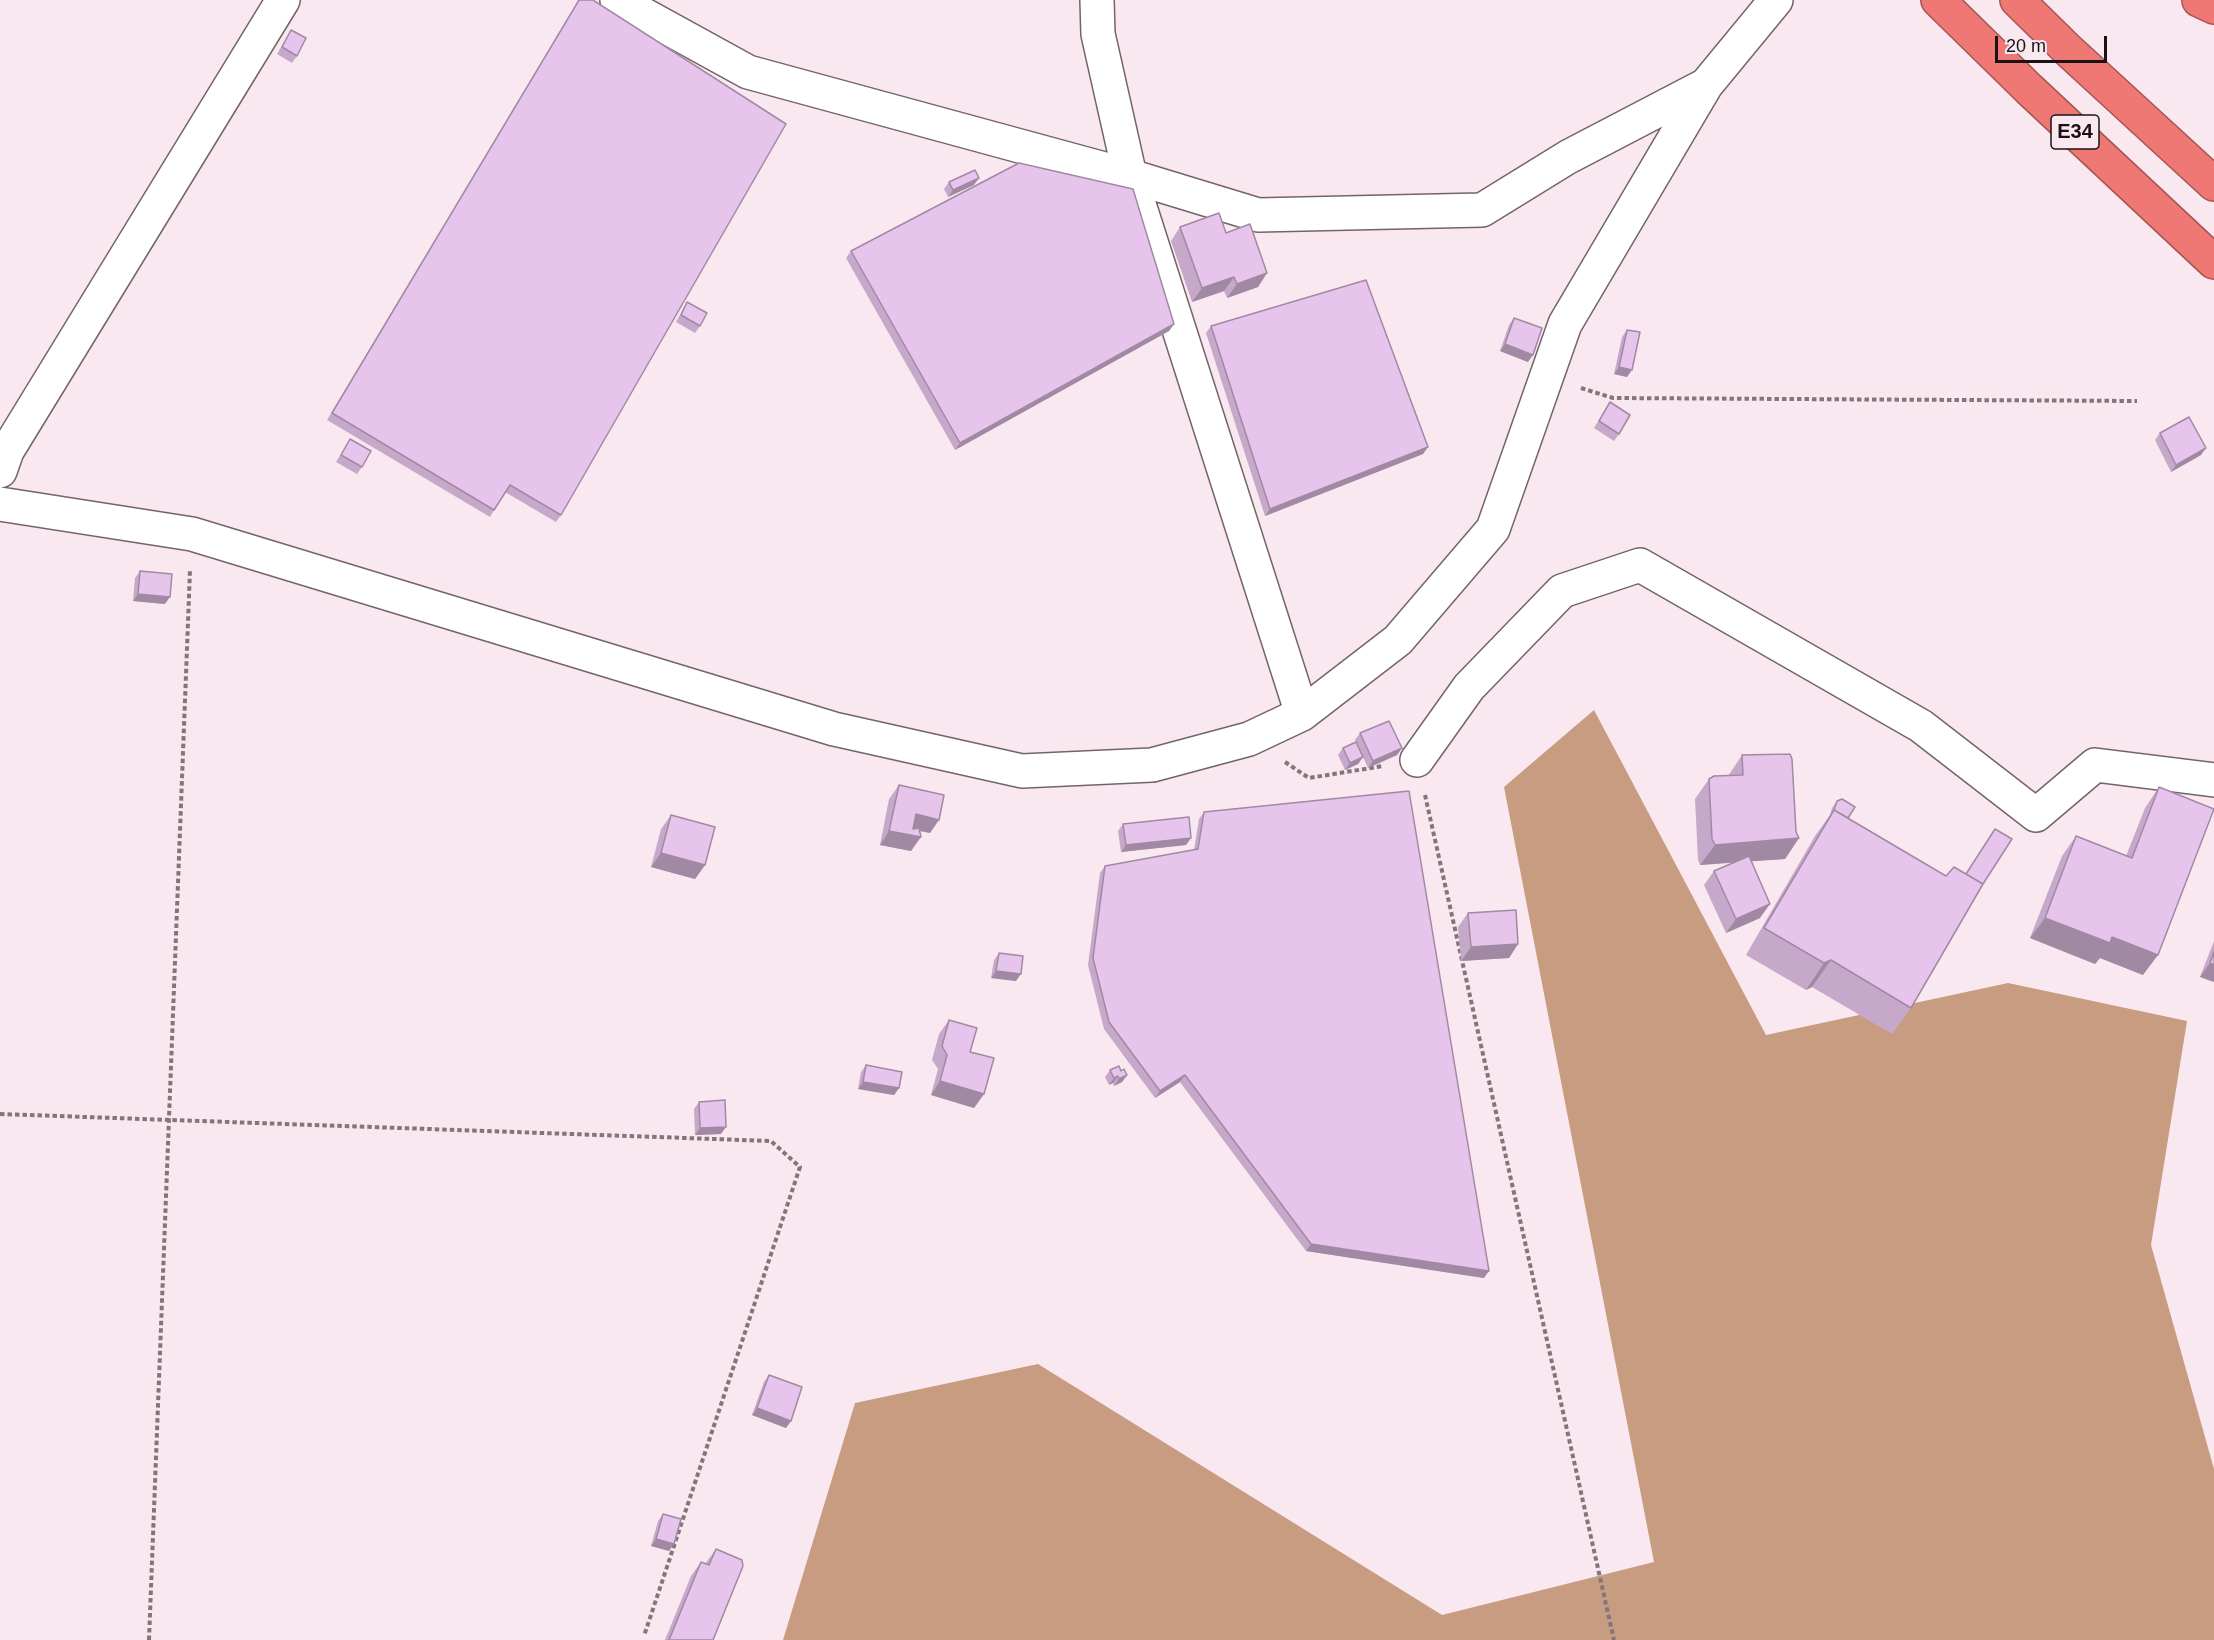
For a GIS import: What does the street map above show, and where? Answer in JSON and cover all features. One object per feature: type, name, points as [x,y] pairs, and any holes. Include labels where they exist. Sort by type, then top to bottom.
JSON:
[{"type":"highway","name":"E34","points":[[1938,0],[2029,89],[2214,262]]},
{"type":"highway","name":"E34","points":[[2017,0],[2214,184]]},
{"type":"highway","points":[[2199,0],[2214,7]]},
{"type":"street","points":[[0,471],[7,451],[283,0]]},
{"type":"street","points":[[617,0],[748,72],[1130,176],[1258,215],[1482,210],[1568,157],[1707,85]]},
{"type":"street","points":[[1097,0],[1098,34],[1130,176],[1302,714]]},
{"type":"street","points":[[0,504],[192,534],[834,729],[1022,771],[1152,765],[1249,739],[1302,714],[1398,640],[1493,529],[1565,324],[1707,85],[1776,0]]},
{"type":"street","points":[[1417,760],[1470,687],[1562,591],[1640,565],[1921,726],[2036,815],[2096,765],[2214,780]]},
{"type":"path","points":[[1546,378],[1613,398],[2137,401]]},
{"type":"path","points":[[149,1640],[192,534]]},
{"type":"path","points":[[1249,739],[1309,778],[1417,760],[1614,1640]]},
{"type":"path","points":[[0,1114],[771,1141],[800,1167],[644,1636]]},
{"type":"shaded area","points":[[1594,710],[1766,1035],[2008,983],[2187,1021],[2151,1245],[2214,1469],[2214,1640],[783,1640],[855,1403],[1038,1364],[1442,1615],[1654,1562],[1504,787]]},
{"type":"building","points":[[579,0],[593,0],[786,124],[561,515],[510,485],[494,510],[332,413]]},
{"type":"building","points":[[291,30],[306,38],[297,56],[282,47]]},
{"type":"building","points":[[1019,163],[1133,189],[1174,324],[960,443],[851,251]]},
{"type":"building","points":[[975,170],[979,178],[953,190],[949,182]]},
{"type":"building","points":[[1219,213],[1226,233],[1250,224],[1267,273],[1237,284],[1234,277],[1202,288],[1180,227]]},
{"type":"building","points":[[1366,280],[1428,447],[1270,509],[1211,326]]},
{"type":"building","points":[[687,302],[707,313],[700,326],[681,315]]},
{"type":"building","points":[[1514,318],[1542,328],[1533,355],[1505,344]]},
{"type":"building","points":[[1627,330],[1640,332],[1632,370],[1619,367]]},
{"type":"building","points":[[1610,402],[1630,415],[1619,434],[1599,421]]},
{"type":"building","points":[[2189,417],[2206,448],[2176,465],[2160,433]]},
{"type":"building","points":[[350,439],[371,451],[362,467],[341,455]]},
{"type":"building","points":[[140,571],[172,574],[170,597],[138,594]]},
{"type":"building","points":[[1389,721],[1402,748],[1373,761],[1360,733]]},
{"type":"building","points":[[1356,742],[1363,757],[1350,763],[1343,748]]},
{"type":"building","points":[[1790,754],[1796,832],[1799,838],[1715,845],[1712,839],[1709,779],[1714,776],[1743,775],[1742,755]]},
{"type":"building","points":[[899,785],[944,795],[939,820],[916,814],[913,829],[919,828],[921,837],[889,831]]},
{"type":"building","points":[[2159,787],[2214,809],[2158,955],[2112,937],[2110,943],[2045,918],[2076,836],[2132,858]]},
{"type":"building","points":[[1409,791],[1489,1271],[1311,1244],[1185,1075],[1160,1091],[1109,1022],[1093,958],[1105,866],[1198,849],[1204,812]]},
{"type":"building","points":[[1842,799],[1855,807],[1848,818],[1834,810],[1837,801]]},
{"type":"building","points":[[1834,810],[1946,876],[1954,867],[1983,884],[1911,1008],[1831,960],[1824,963],[1764,928]]},
{"type":"building","points":[[671,815],[715,827],[705,865],[661,853]]},
{"type":"building","points":[[1189,817],[1191,838],[1126,845],[1123,824]]},
{"type":"building","points":[[1995,829],[2012,839],[1983,884],[1966,874]]},
{"type":"building","points":[[1749,856],[1770,904],[1736,919],[1714,871]]},
{"type":"building","points":[[1516,910],[1518,944],[1471,947],[1468,913]]},
{"type":"building","points":[[2214,952],[2214,965],[2210,963]]},
{"type":"building","points":[[999,953],[1023,956],[1021,974],[996,971]]},
{"type":"building","points":[[949,1020],[977,1028],[970,1052],[994,1058],[984,1094],[940,1081],[947,1055],[942,1046]]},
{"type":"building","points":[[866,1065],[902,1072],[899,1088],[863,1082]]},
{"type":"building","points":[[1119,1066],[1121,1071],[1124,1069],[1127,1075],[1119,1079],[1118,1076],[1114,1078],[1110,1070]]},
{"type":"building","points":[[725,1100],[726,1127],[700,1128],[699,1102]]},
{"type":"building","points":[[769,1375],[802,1387],[791,1421],[757,1408]]},
{"type":"building","points":[[663,1514],[681,1519],[674,1544],[656,1539]]},
{"type":"building","points":[[716,1549],[742,1560],[743,1566],[713,1640],[669,1640],[701,1562],[709,1565]]}]
